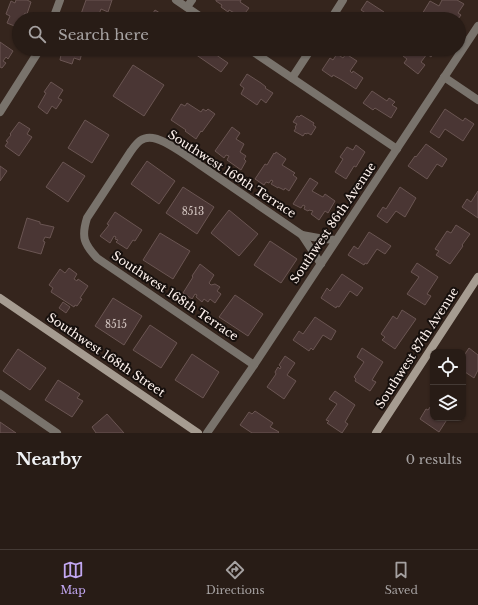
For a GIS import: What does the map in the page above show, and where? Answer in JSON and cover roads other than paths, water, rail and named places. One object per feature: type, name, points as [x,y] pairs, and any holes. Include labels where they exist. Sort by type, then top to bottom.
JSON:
[{"type":"street","points":[[56,12],[60,0]]},
{"type":"street","points":[[176,0],[194,12]]},
{"type":"street","points":[[187,7],[192,0]]},
{"type":"street","points":[[335,12],[343,0]]},
{"type":"street","name":"Southwest 86th Avenue","points":[[466,44],[478,26]]},
{"type":"street","points":[[0,112],[36,56]]},
{"type":"street","points":[[259,56],[397,149]]},
{"type":"street","points":[[292,78],[306,56]]},
{"type":"street","name":"Southwest 86th Avenue","points":[[207,433],[254,365],[458,56]]},
{"type":"street","points":[[444,77],[478,100]]},
{"type":"street","name":"Southwest 169th Terrace","points":[[86,243],[84,228],[87,218],[136,144],[142,139],[147,138],[160,140],[182,153],[302,234],[336,240]]},
{"type":"street","name":"Southwest 169th Terrace","points":[[302,234],[321,264]]},
{"type":"street","name":"Southwest 168th Terrace","points":[[86,243],[98,258],[254,365]]},
{"type":"street","name":"Southwest 87th Avenue","points":[[376,433],[478,277]]},
{"type":"street","name":"Southwest 168th Street","points":[[0,298],[198,433]]},
{"type":"street","points":[[0,394],[57,433]]}]
